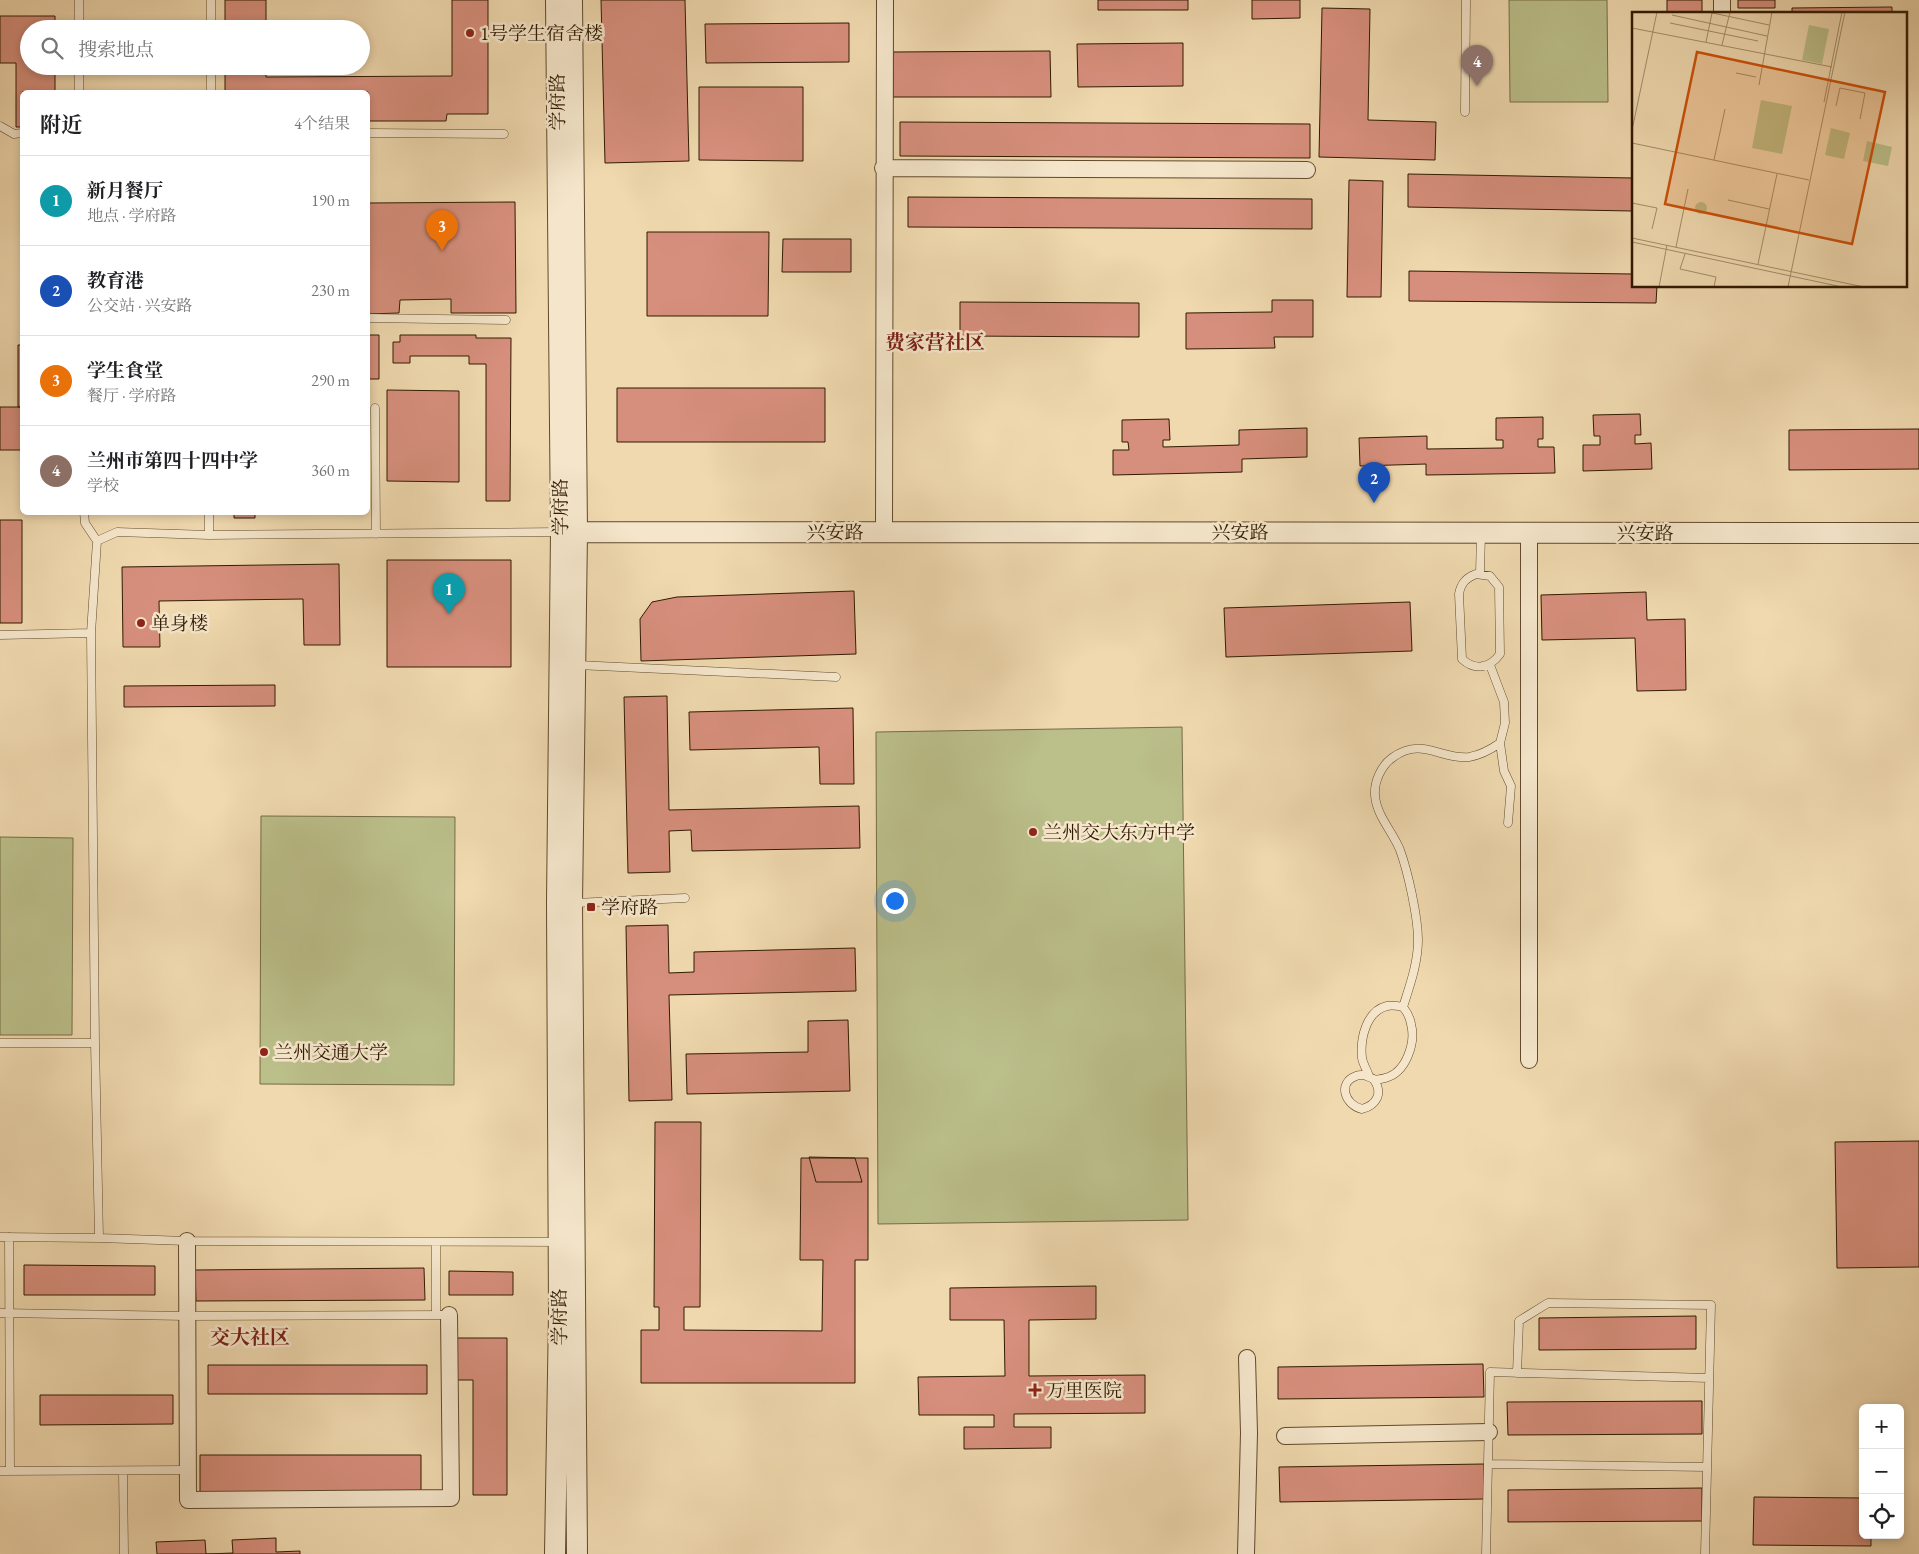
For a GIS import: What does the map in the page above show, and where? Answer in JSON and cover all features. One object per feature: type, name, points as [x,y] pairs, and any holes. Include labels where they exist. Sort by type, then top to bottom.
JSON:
[{"type":"street","name":"学府路","points":[[556,0],[569,532],[575,665],[564,903],[577,1554]]},
{"type":"street","name":"学府路","points":[[555,1554],[569,532],[572,0]]},
{"type":"street","points":[[884,0],[884,532]]},
{"type":"street","points":[[883,168],[1307,170]]},
{"type":"street","name":"兴安路","points":[[569,532],[1919,533]]},
{"type":"street","points":[[1529,533],[1529,1060]]},
{"type":"street","points":[[186,1241],[188,1500],[451,1498],[443,1315]]},
{"type":"street","points":[[1246,1554],[1249,1433],[1247,1358]]},
{"type":"street","points":[[1285,1436],[1489,1432]]},
{"type":"lane","points":[[79,0],[79,20]]},
{"type":"lane","points":[[211,0],[211,20]]},
{"type":"lane","points":[[1465,112],[1466,0]]},
{"type":"lane","points":[[79,75],[79,90]]},
{"type":"lane","points":[[211,75],[211,90]]},
{"type":"lane","points":[[0,126],[14,134],[20,133]]},
{"type":"lane","points":[[370,133],[504,134]]},
{"type":"lane","points":[[370,318],[506,320]]},
{"type":"lane","points":[[375,408],[376,534]]},
{"type":"lane","points":[[84,515],[85,523],[96,541],[91,633],[99,1238]]},
{"type":"lane","points":[[209,515],[209,535]]},
{"type":"lane","points":[[96,541],[117,532],[209,535],[569,532]]},
{"type":"lane","points":[[1480,574],[1481,532]]},
{"type":"lane","points":[[1480,574],[1490,576],[1499,587],[1500,654],[1490,665],[1475,666],[1468,664],[1462,659],[1460,587],[1469,576],[1480,574]]},
{"type":"lane","points":[[0,635],[91,633]]},
{"type":"lane","points":[[575,665],[836,678]]},
{"type":"lane","points":[[1490,665],[1504,702],[1505,723],[1500,744],[1504,771],[1511,786],[1508,823]]},
{"type":"lane","points":[[1403,1006],[1413,974],[1418,940],[1411,894],[1400,850],[1378,809],[1375,796],[1376,782],[1391,758],[1404,751],[1419,748],[1434,750],[1451,756],[1468,757],[1485,753],[1500,744]]},
{"type":"lane","points":[[564,903],[684,898]]},
{"type":"lane","points":[[1403,1006],[1390,1005],[1382,1008],[1371,1017],[1362,1041],[1362,1059],[1372,1078],[1378,1085],[1379,1092],[1374,1104],[1362,1109],[1350,1103],[1345,1091],[1346,1085],[1356,1076],[1372,1078],[1393,1075],[1404,1064],[1412,1036],[1409,1015],[1403,1006]]},
{"type":"lane","points":[[0,1044],[95,1043]]},
{"type":"lane","points":[[0,1237],[186,1241],[559,1242]]},
{"type":"lane","points":[[9,1237],[10,1471]]},
{"type":"lane","points":[[0,1313],[187,1316],[443,1315],[436,1242]]},
{"type":"lane","points":[[1517,1373],[1519,1321],[1548,1303],[1711,1305],[1705,1554]]},
{"type":"lane","points":[[1486,1554],[1490,1372],[1710,1378]]},
{"type":"lane","points":[[1488,1464],[1708,1467]]},
{"type":"lane","points":[[123,1470],[124,1554]]},
{"type":"lane","points":[[0,1471],[188,1470]]},
{"type":"green space","points":[[1509,0],[1607,0],[1608,102],[1510,102]]},
{"type":"green space","points":[[1182,727],[1188,1220],[878,1224],[876,732]]},
{"type":"green space","points":[[261,816],[455,817],[454,1085],[260,1084]]},
{"type":"green space","points":[[0,837],[73,838],[72,1035],[0,1035]]},
{"type":"building","points":[[225,0],[266,0],[266,20],[225,20]]},
{"type":"building","name":"1号学生宿舍楼","points":[[452,0],[488,0],[488,114],[447,114],[446,121],[370,121],[370,90],[225,90],[225,75],[266,75],[266,77],[452,76]]},
{"type":"building","points":[[601,0],[685,0],[689,161],[605,163]]},
{"type":"building","points":[[1098,0],[1188,0],[1188,10],[1098,10]]},
{"type":"building","points":[[1252,0],[1300,0],[1300,18],[1252,19]]},
{"type":"building","points":[[1667,0],[1702,0],[1702,12],[1667,12]]},
{"type":"building","points":[[1738,0],[1775,0],[1775,8],[1738,8]]},
{"type":"building","points":[[1892,7],[1892,12],[1792,12],[1792,8]]},
{"type":"building","points":[[1322,8],[1370,9],[1368,120],[1436,122],[1435,160],[1319,157]]},
{"type":"building","points":[[0,16],[55,16],[55,20],[20,20],[20,75],[55,75],[55,90],[20,90],[20,127],[16,127],[16,63],[0,63]]},
{"type":"building","points":[[849,23],[849,62],[706,63],[705,24]]},
{"type":"building","points":[[1183,43],[1183,86],[1078,87],[1077,44]]},
{"type":"building","points":[[1050,51],[1051,97],[893,97],[893,52]]},
{"type":"building","points":[[699,87],[803,87],[803,161],[699,160]]},
{"type":"building","points":[[900,122],[1310,124],[1310,158],[900,156]]},
{"type":"building","points":[[1408,174],[1632,178],[1632,211],[1408,207]]},
{"type":"building","points":[[1349,180],[1383,181],[1381,297],[1347,297]]},
{"type":"building","points":[[908,197],[1312,199],[1312,229],[908,227]]},
{"type":"building","points":[[515,202],[516,313],[451,313],[451,299],[400,300],[399,313],[370,314],[370,203]]},
{"type":"building","points":[[647,232],[769,232],[768,316],[647,316]]},
{"type":"building","points":[[783,239],[851,239],[851,272],[782,272]]},
{"type":"building","points":[[1409,271],[1632,274],[1632,288],[1657,288],[1656,303],[1409,301]]},
{"type":"building","points":[[1272,300],[1313,300],[1313,337],[1274,337],[1275,348],[1186,349],[1186,313],[1272,312]]},
{"type":"building","points":[[960,302],[1139,303],[1139,337],[960,336]]},
{"type":"building","points":[[370,335],[379,335],[379,379],[370,379]]},
{"type":"building","points":[[400,335],[476,335],[476,338],[511,338],[510,501],[486,501],[486,364],[469,364],[469,356],[410,356],[410,363],[393,363],[393,342],[400,342]]},
{"type":"building","points":[[18,345],[20,345],[20,407],[18,407]]},
{"type":"building","points":[[617,388],[825,388],[825,442],[617,442]]},
{"type":"building","points":[[387,390],[459,391],[459,482],[387,481]]},
{"type":"building","points":[[0,407],[20,407],[20,450],[0,450]]},
{"type":"building","points":[[1640,414],[1641,435],[1635,435],[1635,444],[1651,443],[1652,469],[1583,471],[1583,445],[1600,445],[1600,436],[1594,436],[1593,415]]},
{"type":"building","points":[[1543,417],[1543,439],[1538,439],[1538,447],[1554,447],[1555,473],[1426,475],[1426,464],[1360,466],[1359,438],[1427,436],[1427,449],[1503,448],[1503,440],[1496,440],[1496,418]]},
{"type":"building","points":[[1169,419],[1170,440],[1163,440],[1163,447],[1239,445],[1239,430],[1307,428],[1307,457],[1242,459],[1242,472],[1113,475],[1113,450],[1129,450],[1128,442],[1122,442],[1122,420]]},
{"type":"building","points":[[1919,429],[1919,469],[1789,470],[1789,430]]},
{"type":"building","points":[[234,515],[255,515],[255,518],[234,518]]},
{"type":"building","points":[[0,520],[22,520],[22,623],[0,623]]},
{"type":"building","points":[[387,560],[511,560],[511,667],[387,667]]},
{"type":"building","name":"单身楼","points":[[339,564],[340,645],[304,645],[303,599],[159,601],[160,647],[123,647],[122,567]]},
{"type":"building","points":[[854,591],[856,654],[641,661],[640,619],[652,602],[677,597]]},
{"type":"building","points":[[1646,592],[1647,620],[1685,619],[1686,690],[1637,691],[1635,638],[1542,640],[1541,595]]},
{"type":"building","points":[[1410,602],[1412,651],[1226,657],[1224,608]]},
{"type":"building","points":[[275,685],[275,706],[124,707],[124,686]]},
{"type":"building","points":[[667,696],[669,810],[859,806],[860,848],[692,851],[691,830],[669,831],[670,872],[628,873],[624,697]]},
{"type":"building","points":[[853,708],[854,784],[820,784],[819,747],[690,750],[689,712]]},
{"type":"building","points":[[668,925],[669,973],[694,972],[694,952],[855,948],[856,991],[669,995],[672,1100],[629,1101],[626,926]]},
{"type":"building","points":[[848,1020],[850,1091],[687,1094],[686,1054],[808,1052],[808,1021]]},
{"type":"building","points":[[655,1122],[701,1122],[700,1307],[684,1307],[684,1330],[822,1331],[823,1260],[800,1260],[801,1158],[868,1158],[868,1260],[855,1260],[855,1383],[641,1383],[641,1330],[659,1330],[659,1307],[654,1307]]},
{"type":"building","points":[[1919,1141],[1919,1267],[1837,1268],[1835,1142]]},
{"type":"building","points":[[809,1157],[855,1158],[862,1182],[816,1182]]},
{"type":"building","points":[[24,1265],[155,1266],[155,1295],[24,1295]]},
{"type":"building","points":[[424,1268],[425,1300],[196,1301],[195,1270]]},
{"type":"building","points":[[449,1271],[513,1272],[513,1295],[449,1295]]},
{"type":"building","points":[[1096,1286],[1096,1319],[1029,1320],[1029,1376],[1145,1375],[1145,1413],[1014,1414],[1014,1427],[1051,1427],[1051,1448],[964,1449],[964,1427],[994,1427],[994,1415],[919,1415],[918,1377],[1005,1376],[1004,1320],[950,1320],[950,1288]]},
{"type":"building","points":[[1696,1316],[1696,1349],[1539,1350],[1539,1318]]},
{"type":"building","points":[[457,1338],[507,1338],[507,1495],[473,1495],[473,1380],[457,1380]]},
{"type":"building","points":[[1483,1364],[1484,1397],[1278,1399],[1278,1367]]},
{"type":"building","points":[[208,1365],[427,1365],[427,1394],[208,1394]]},
{"type":"building","points":[[40,1395],[173,1395],[173,1424],[40,1425]]},
{"type":"building","points":[[1702,1401],[1702,1434],[1508,1435],[1507,1402]]},
{"type":"building","points":[[200,1455],[421,1455],[421,1492],[200,1492]]},
{"type":"building","points":[[1484,1464],[1484,1499],[1280,1502],[1279,1467]]},
{"type":"building","points":[[1702,1488],[1702,1521],[1508,1522],[1508,1490]]},
{"type":"building","points":[[1754,1497],[1859,1498],[1859,1539],[1871,1539],[1871,1546],[1753,1545]]},
{"type":"building","points":[[276,1538],[276,1552],[300,1551],[300,1554],[206,1554],[233,1553],[232,1540]]},
{"type":"building","points":[[205,1540],[206,1554],[157,1554],[156,1542]]},
{"type":"place","name":"1号学生宿舍楼","points":[[470,33]]},
{"type":"place","name":"兰州市第四十四中学","points":[[1477,86]]},
{"type":"place","name":"学生食堂","points":[[442,251]]},
{"type":"place","name":"教育港","points":[[1374,503]]},
{"type":"place","name":"新月餐厅","points":[[449,614]]},
{"type":"place","name":"单身楼","points":[[141,623]]},
{"type":"place","name":"兰州交大东方中学","points":[[1033,832]]},
{"type":"place","name":"学府路","points":[[591,907]]},
{"type":"place","name":"兰州交通大学","points":[[264,1052]]},
{"type":"place","name":"万里医院","points":[[1035,1390]]},
{"type":"district","name":"费家营社区","points":[[935,342]]},
{"type":"district","name":"交大社区","points":[[250,1337]]}]
